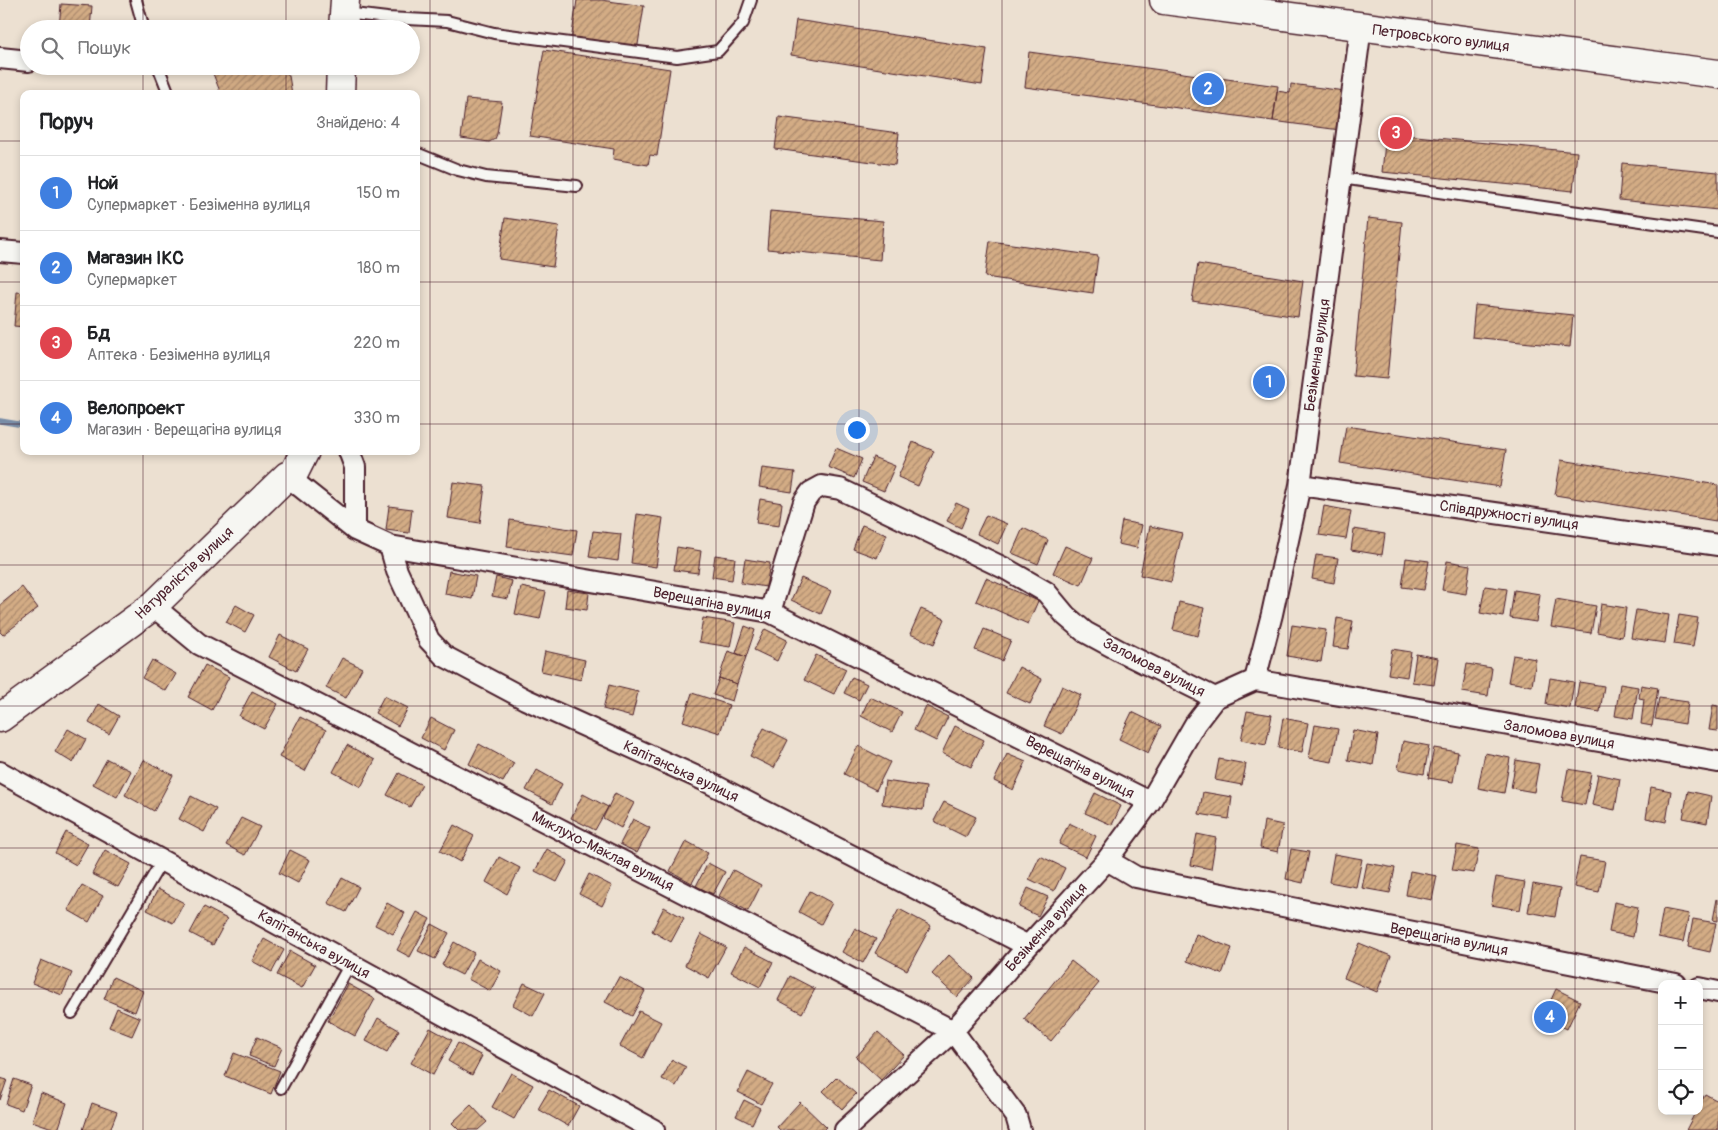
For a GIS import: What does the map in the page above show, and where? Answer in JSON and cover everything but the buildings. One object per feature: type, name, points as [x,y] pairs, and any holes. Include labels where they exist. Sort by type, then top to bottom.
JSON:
[{"type":"main road","name":"Петровського вулиця","points":[[1164,0],[1718,74]]},
{"type":"main road","points":[[340,90],[341,75]]},
{"type":"main road","name":"Натуралістів вулиця","points":[[0,718],[153,606],[286,476],[292,477],[303,455]]},
{"type":"street","name":"Безіменна вулиця","points":[[1256,680],[1300,485],[1361,27]]},
{"type":"street","points":[[0,58],[20,60]]},
{"type":"street","points":[[0,251],[20,253]]},
{"type":"street","points":[[350,455],[355,467],[355,530]]},
{"type":"street","name":"Верещагіна вулиця","points":[[286,476],[355,530],[390,546],[770,612],[1150,802]]},
{"type":"street","name":"Співдружності вулиця","points":[[1300,485],[1718,545]]},
{"type":"street","name":"Заломова вулиця","points":[[770,612],[804,502],[811,492],[822,486],[840,489],[1006,569],[1046,592],[1066,616],[1085,632],[1215,698],[1256,680],[1718,762]]},
{"type":"street","name":"Капітанська вулиця","points":[[390,546],[397,571],[429,640],[444,656],[525,699],[706,781],[1028,946]]},
{"type":"street","name":"Миклухо-Маклая вулиця","points":[[153,606],[199,644],[953,1032],[1016,1116],[1020,1130]]},
{"type":"street","name":"Безіменна вулиця","points":[[845,1130],[953,1032],[1107,860],[1150,802],[1195,724],[1215,698]]},
{"type":"street","name":"Капітанська вулиця","points":[[0,772],[654,1130]]},
{"type":"street","name":"Верещагіна вулиця","points":[[1107,860],[1136,877],[1658,980]]},
{"type":"street","points":[[1703,989],[1718,992]]},
{"type":"lane","points":[[136,0],[142,20]]},
{"type":"lane","points":[[344,14],[386,18],[447,20],[494,33],[677,56],[718,51],[743,23],[751,0]]},
{"type":"lane","points":[[162,75],[167,90]]},
{"type":"lane","points":[[420,155],[458,170],[486,177],[578,186]]},
{"type":"lane","points":[[1340,178],[1718,232]]},
{"type":"lane","points":[[72,1013],[162,861]]},
{"type":"lane","points":[[281,1088],[350,964]]},
{"type":"waterway","points":[[0,421],[20,424]]},
{"type":"place","name":"Магазин ІКС","points":[[1208,89]]},
{"type":"place","name":"Бд","points":[[1396,133]]},
{"type":"place","name":"Ной","points":[[1269,382]]},
{"type":"place","name":"Велопроект","points":[[1550,1017]]}]
